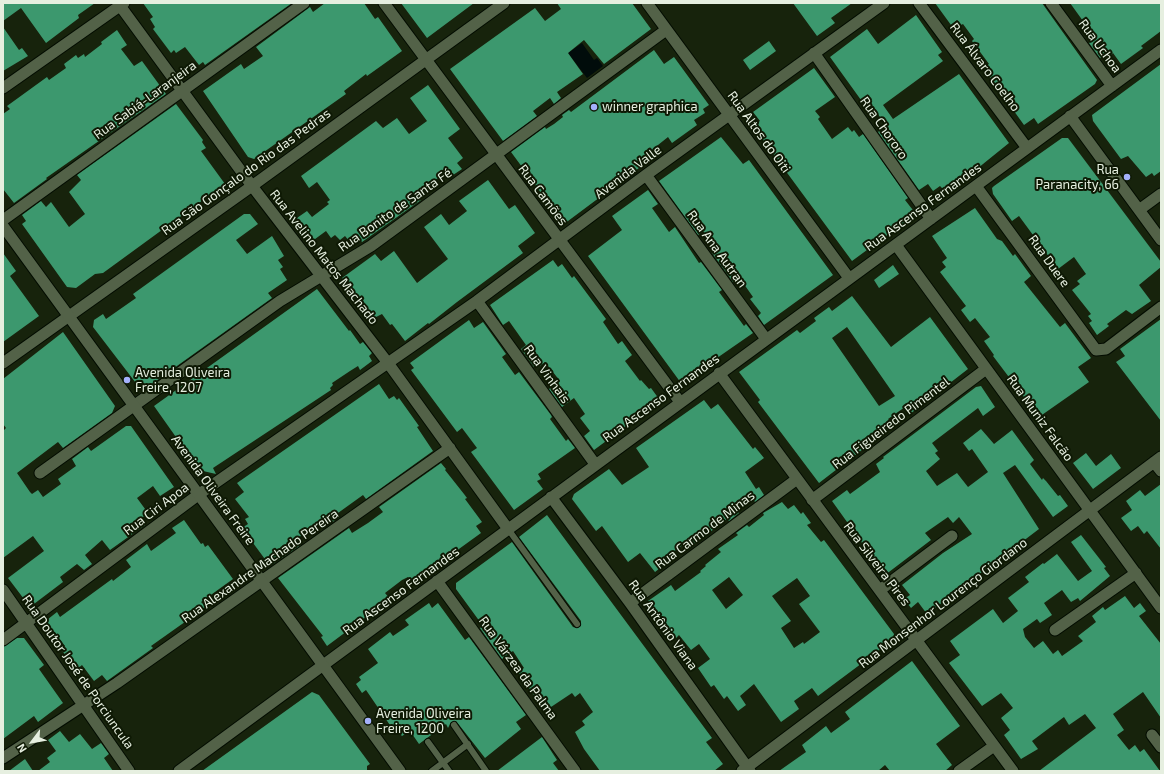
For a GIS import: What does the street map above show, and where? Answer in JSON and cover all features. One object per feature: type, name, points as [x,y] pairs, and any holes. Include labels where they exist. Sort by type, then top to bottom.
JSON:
[{"type":"street","name":"Rua Sabiá-Laranjeira","points":[[3,220],[304,3]]},
{"type":"street","name":"Rua Camões","points":[[384,3],[559,241],[680,402]]},
{"type":"street","name":"Rua São Gonçalo do Rio das Pedras","points":[[3,363],[252,186],[504,3]]},
{"type":"street","name":"Rua Altos do Oiti","points":[[646,3],[849,278]]},
{"type":"street","name":"Avenida Valle","points":[[388,363],[477,301],[729,114],[884,3]]},
{"type":"street","name":"Rua Álvaro Coelho","points":[[919,3],[1027,148]]},
{"type":"street","name":"Rua Uchoa","points":[[1051,3],[1112,86]]},
{"type":"street","name":"Rua Avelino Matos Machado","points":[[120,4],[252,186],[322,275],[388,363],[508,529]]},
{"type":"street","points":[[3,88],[120,4]]},
{"type":"street","name":"Rua Bonito de Santa Fé","points":[[40,473],[280,302],[371,246],[496,156],[666,30]]},
{"type":"street","name":"Rua Ascenso Fernandes","points":[[179,771],[595,464],[1161,50]]},
{"type":"street","name":"Rua Chororo","points":[[814,53],[930,219]]},
{"type":"street","points":[[1070,116],[1161,240]]},
{"type":"street","name":"Rua Ana Autran","points":[[646,175],[766,339]]},
{"type":"street","name":"Rua Duere","points":[[976,186],[1096,350],[1100,351],[1106,349],[1161,307]]},
{"type":"street","points":[[1139,210],[1161,194]]},
{"type":"street","name":"Avenida Oliveira Freire","points":[[3,226],[400,771]]},
{"type":"street","name":"Rua Muniz Falcão","points":[[896,245],[1161,608]]},
{"type":"street","name":"Rua Vinhais","points":[[477,301],[595,464]]},
{"type":"street","name":"Rua Ciri Apoa","points":[[3,640],[198,495],[388,363]]},
{"type":"street","name":"Rua Figueiredo Pimentel","points":[[812,500],[986,368]]},
{"type":"street","name":"Rua Silveira Pires","points":[[719,374],[1013,771]]},
{"type":"street","name":"Rua Alexandre Machado Pereira","points":[[3,758],[262,582],[450,448]]},
{"type":"street","points":[[1158,459],[1161,471]]},
{"type":"street","name":"Rua Monsenhor Lourenço Giordano","points":[[746,770],[916,640],[1158,459]]},
{"type":"street","name":"Rua Carmo de Minas","points":[[630,603],[797,479]]},
{"type":"street","name":"Rua Antônio Viana","points":[[551,497],[630,603],[746,770]]},
{"type":"street","points":[[880,590],[952,536]]},
{"type":"street","points":[[1055,630],[1136,573]]},
{"type":"street","name":"Rua Várzea da Palma","points":[[437,582],[575,771]]},
{"type":"street","name":"Rua Doutor José de Porciuncula","points":[[3,590],[84,704],[129,771]]},
{"type":"street","points":[[1152,735],[1161,747]]},
{"type":"street","points":[[960,771],[994,746]]},
{"type":"lane","points":[[508,529],[577,624]]},
{"type":"lane","points":[[454,725],[486,771]]},
{"type":"lane","points":[[428,742],[449,771]]},
{"type":"lane","points":[[432,771],[468,744]]},
{"type":"shaded area","points":[[582,43],[594,60],[597,58],[603,66],[587,78],[568,53]]},
{"type":"building","points":[[3,3],[95,3],[78,15],[79,18],[46,43],[21,8],[3,21]]},
{"type":"building","points":[[143,3],[292,3],[205,65],[203,62],[199,65],[185,47],[176,53],[174,50],[171,53],[153,29],[155,27],[150,19],[153,17]]},
{"type":"building","points":[[325,3],[364,3],[375,19],[378,17],[402,51],[367,76],[366,74],[344,91],[346,94],[254,159],[248,157],[203,91],[241,64],[244,69],[263,56],[256,47],[310,7],[313,12]]},
{"type":"building","points":[[401,3],[474,3],[427,38]]},
{"type":"building","points":[[557,3],[632,3],[651,29],[604,64],[584,40],[568,53],[583,74],[557,92],[561,98],[554,104],[550,98],[533,111],[537,116],[503,141],[450,69],[535,8],[545,21],[561,9]]},
{"type":"building","points":[[793,3],[852,3],[831,18],[835,23],[817,36]]},
{"type":"building","points":[[935,3],[1042,3],[1097,80],[1095,84],[1038,124],[1034,118],[1024,125],[983,68],[989,64],[972,41],[974,39],[963,24],[961,25],[957,20],[951,25]]},
{"type":"building","points":[[1070,3],[1161,3],[1161,31],[1141,46],[1143,48],[1121,64],[1113,53],[1107,58],[1104,55],[1100,58],[1089,43],[1096,39]]},
{"type":"building","points":[[916,15],[942,52],[938,55],[943,61],[883,105],[893,119],[959,74],[1009,143],[957,185],[954,181],[943,189],[940,186],[933,191],[928,184],[919,190],[878,132],[886,125],[865,97],[861,100],[830,57],[867,29],[878,44]]},
{"type":"building","points":[[3,27],[19,50],[22,48],[28,56],[3,71]]},
{"type":"building","points":[[117,30],[127,45],[121,49],[134,66],[142,61],[166,94],[46,178],[47,179],[14,203],[3,189],[3,114],[10,109],[7,106],[47,77],[49,80],[66,68],[64,64],[76,55],[78,58],[84,54],[85,57]]},
{"type":"building","points":[[769,41],[776,51],[750,70],[743,60]]},
{"type":"building","points":[[654,50],[664,64],[674,57],[709,105],[703,109],[705,113],[694,120],[697,125],[672,143],[668,137],[644,157],[647,162],[564,224],[511,152],[545,127],[546,129],[554,124],[569,110],[571,112]]},
{"type":"building","points":[[1161,64],[1161,171],[1154,176],[1152,173],[1146,177],[1128,156],[1121,159],[1093,121],[1092,115]]},
{"type":"building","points":[[814,68],[835,97],[815,111],[820,117],[818,119],[832,139],[848,127],[852,132],[854,130],[859,137],[863,134],[908,198],[905,200],[916,214],[852,261],[757,132],[759,131],[754,125],[760,121],[753,112]]},
{"type":"building","points":[[428,85],[460,129],[448,138],[463,158],[457,163],[462,169],[453,175],[450,170],[416,193],[421,200],[362,242],[358,236],[350,242],[345,236],[340,240],[335,235],[331,238],[326,231],[311,242],[294,220],[307,211],[312,217],[329,204],[327,202],[330,200],[317,182],[309,188],[301,176],[376,121],[383,128],[397,118],[409,134],[427,121],[410,98]]},
{"type":"building","points":[[176,104],[203,140],[202,142],[206,148],[201,151],[225,184],[103,273],[95,274],[76,288],[67,287],[22,224],[26,221],[22,215],[41,201],[46,207],[51,202],[69,227],[85,214],[69,192],[81,180],[77,175]]},
{"type":"building","points":[[721,137],[743,164],[749,160],[833,275],[764,325],[758,316],[761,313],[750,299],[753,297],[739,277],[733,282],[712,253],[718,249],[703,231],[698,235],[659,181]]},
{"type":"building","points":[[1062,138],[1068,138],[1161,262],[1161,267],[1139,285],[1151,301],[1132,314],[1126,310],[1107,324],[1109,326],[1097,335],[1089,323],[1092,321],[1088,316],[1091,314],[1072,290],[1080,284],[1077,281],[1086,274],[1074,257],[1058,269],[1019,216],[1012,221],[993,194],[992,188],[994,186]]},
{"type":"building","points":[[488,180],[509,209],[515,205],[535,233],[518,246],[523,253],[405,341],[382,314],[372,319],[342,278],[375,254],[381,261],[394,251],[417,283],[448,259],[424,227],[441,214],[449,225],[467,211],[459,201]]},
{"type":"building","points":[[648,190],[658,204],[652,208],[669,232],[675,227],[699,263],[701,262],[722,290],[719,292],[744,326],[746,324],[753,333],[681,383],[588,256],[622,230],[612,216]]},
{"type":"building","points":[[975,208],[997,239],[1002,241],[1013,256],[1015,254],[1031,276],[1024,282],[1060,327],[1065,323],[1091,358],[1078,367],[1089,382],[1039,417],[993,356],[994,355],[984,341],[990,337],[975,318],[970,322],[961,310],[966,306],[940,272],[946,267],[942,262],[947,258],[932,236]]},
{"type":"building","points":[[244,214],[250,214],[258,224],[236,240],[247,254],[272,236],[284,256],[278,260],[283,267],[280,269],[287,280],[268,293],[272,298],[142,391],[93,327],[94,320],[103,314],[106,319],[136,298],[133,294]]},
{"type":"building","points":[[3,253],[16,271],[10,276],[39,316],[3,342]]},
{"type":"building","points":[[553,260],[558,267],[562,264],[572,278],[574,276],[606,319],[603,322],[618,344],[622,341],[632,355],[625,361],[640,381],[641,380],[649,389],[651,388],[659,399],[635,416],[636,419],[594,450],[584,436],[590,431],[580,418],[585,414],[574,398],[562,407],[549,389],[560,381],[545,362],[540,366],[538,363],[534,367],[521,349],[526,345],[509,321],[503,325],[490,305]]},
{"type":"building","points":[[893,265],[899,274],[879,288],[874,280]]},
{"type":"building","points":[[317,289],[360,344],[363,342],[372,353],[369,356],[372,361],[360,370],[358,366],[332,383],[333,385],[330,388],[331,390],[213,468],[216,474],[203,471],[197,462],[195,464],[154,406]]},
{"type":"building","points":[[852,296],[891,347],[930,317],[968,369],[910,414],[905,407],[888,419],[893,426],[819,483],[758,402],[760,400],[739,372],[797,330],[800,333],[816,321],[814,318],[829,307],[832,311]],"holes":[[[847,327],[895,396],[879,406],[832,338]]]},
{"type":"building","points":[[1161,319],[1161,421],[1116,362],[1125,356],[1120,349]]},
{"type":"building","points":[[469,320],[474,328],[483,322],[506,354],[502,357],[515,375],[519,372],[551,415],[552,417],[550,419],[566,441],[568,439],[575,448],[538,474],[541,479],[537,481],[543,489],[514,510],[471,452],[477,448],[462,428],[457,432],[411,370],[414,368],[410,363]]},
{"type":"building","points":[[63,332],[115,406],[112,413],[63,448],[58,442],[17,473],[30,492],[32,494],[38,490],[43,497],[61,484],[58,479],[76,466],[72,459],[88,447],[91,451],[126,426],[131,426],[174,487],[160,496],[153,486],[137,498],[148,513],[141,519],[145,525],[110,550],[102,540],[85,555],[92,564],[84,570],[77,564],[60,577],[63,582],[30,607],[8,578],[44,551],[33,536],[3,558],[3,431],[6,428],[3,424],[3,379]]},
{"type":"building","points":[[379,384],[389,399],[394,396],[397,400],[399,398],[419,426],[417,427],[433,451],[366,499],[363,495],[338,513],[340,517],[328,525],[324,519],[314,525],[297,539],[301,545],[270,566],[242,528],[248,524],[245,519],[249,517],[235,499],[244,492],[237,483]]},
{"type":"building","points":[[981,386],[995,407],[983,416],[978,408],[932,443],[938,451],[935,453],[940,459],[926,471],[937,486],[957,473],[968,487],[988,472],[972,449],[969,451],[963,443],[981,429],[994,444],[1012,430],[1034,460],[1030,464],[1042,480],[1043,478],[1058,496],[1060,495],[1068,506],[1053,517],[1015,465],[1003,473],[1039,529],[927,614],[918,602],[911,608],[904,599],[910,595],[902,585],[943,553],[972,534],[959,517],[953,523],[948,517],[925,533],[931,540],[885,575],[832,501],[847,490],[850,494],[880,472],[876,464],[884,458],[883,457],[976,387]]},
{"type":"building","points":[[704,400],[711,409],[718,404],[753,449],[755,447],[764,458],[745,472],[756,489],[759,487],[764,495],[755,502],[751,496],[734,506],[739,513],[729,521],[727,519],[693,545],[689,540],[672,553],[674,557],[655,572],[640,553],[628,562],[602,526],[596,531],[572,499],[574,494],[609,469],[622,485],[649,467],[636,448]]},
{"type":"building","points":[[1086,453],[1096,466],[1111,454],[1121,468],[1093,489],[1073,463]]},
{"type":"building","points":[[441,463],[467,498],[465,499],[482,522],[476,526],[481,533],[412,583],[408,577],[402,580],[385,593],[390,599],[327,646],[321,637],[323,636],[278,578],[349,528],[352,533],[368,523],[383,512],[379,507]]},
{"type":"building","points":[[1161,484],[1161,549],[1147,531],[1144,534],[1138,526],[1131,531],[1121,518],[1132,510],[1126,501],[1140,490],[1145,496]]},
{"type":"building","points":[[782,502],[788,509],[794,505],[801,514],[803,512],[811,523],[807,525],[821,542],[824,540],[894,634],[893,640],[818,696],[812,688],[794,701],[799,709],[781,722],[754,684],[740,696],[746,705],[738,711],[727,696],[724,699],[714,685],[711,687],[698,668],[710,659],[699,644],[691,650],[679,635],[676,638],[648,601],[671,585],[675,591],[701,572],[700,571],[706,566],[705,565],[721,552],[718,549],[738,535],[736,533],[747,525],[749,527],[764,515],[763,513]],"holes":[[[729,577],[743,595],[726,609],[712,590]],[[797,578],[810,596],[799,604],[820,632],[804,644],[803,642],[794,648],[781,628],[791,621],[772,596]]]},
{"type":"building","points":[[547,515],[712,738],[706,742],[723,764],[714,771],[600,771],[584,749],[575,732],[585,725],[582,721],[593,712],[580,693],[575,697],[572,693],[545,711],[518,672],[524,668],[513,651],[502,659],[480,628],[483,626],[456,589],[456,583],[512,542],[573,627],[577,628],[581,626],[581,621],[519,537]]},
{"type":"building","points":[[184,520],[201,544],[203,543],[205,547],[208,545],[233,579],[201,602],[206,607],[151,646],[153,648],[107,681],[102,675],[94,681],[82,665],[76,670],[61,649],[65,646],[51,628],[48,631],[43,623],[57,612],[60,617],[112,579],[113,581],[131,567],[126,560],[147,544],[151,551],[176,533],[172,528]]},
{"type":"building","points":[[1081,535],[1106,567],[1104,568],[1110,576],[1080,601],[1078,598],[1071,602],[1062,590],[1044,603],[1052,615],[1040,623],[1037,619],[1023,629],[1025,637],[1034,648],[1043,641],[1053,654],[1058,650],[1062,656],[1083,641],[1078,636],[1096,622],[1092,616],[1103,607],[1105,610],[1125,596],[1134,608],[1140,603],[1146,611],[1139,616],[1161,644],[1161,718],[1143,692],[1113,714],[1124,730],[1117,735],[1129,750],[1135,745],[1140,752],[1144,749],[1160,771],[1039,771],[1096,728],[1085,714],[1069,725],[1064,717],[1032,741],[1038,749],[1021,759],[1004,735],[1010,730],[1001,718],[1013,708],[1001,693],[982,706],[949,663],[960,655],[950,641],[993,609],[1003,623],[1018,611],[1008,598],[1029,582],[1025,577],[1043,563],[1044,564],[1057,554],[1078,581],[1092,571],[1071,542]]},
{"type":"building","points":[[429,603],[432,608],[438,603],[465,640],[469,637],[526,715],[516,722],[521,729],[485,758],[456,721],[451,722],[448,728],[446,724],[419,744],[410,731],[402,736],[398,732],[396,734],[366,690],[362,693],[356,684],[361,680],[359,677],[378,663],[368,649],[390,632],[393,636],[409,625],[405,620]]},
{"type":"building","points":[[17,638],[24,638],[44,665],[39,669],[63,703],[38,722],[34,716],[3,739],[3,647]]},
{"type":"building","points":[[912,661],[960,726],[936,744],[952,765],[945,771],[890,771],[885,765],[878,771],[779,771],[806,752],[802,745],[826,726],[831,733],[850,719],[845,712]]},
{"type":"building","points":[[312,692],[319,695],[370,764],[367,766],[367,771],[202,771]]},
{"type":"building","points":[[60,731],[69,742],[80,734],[92,749],[101,743],[109,754],[104,758],[113,771],[38,771],[50,762],[47,758],[56,751],[48,740]]},
{"type":"building","points":[[542,737],[557,760],[553,763],[559,771],[497,771]]},
{"type":"building","points":[[25,759],[33,771],[9,771]]},
{"type":"place","name":"winner graphica","points":[[594,107]]},
{"type":"place","name":"Rua Paranacity, 66","points":[[1127,177]]},
{"type":"place","name":"Avenida Oliveira Freire, 1207","points":[[127,380]]},
{"type":"place","name":"Avenida Oliveira Freire, 1200","points":[[368,721]]}]
